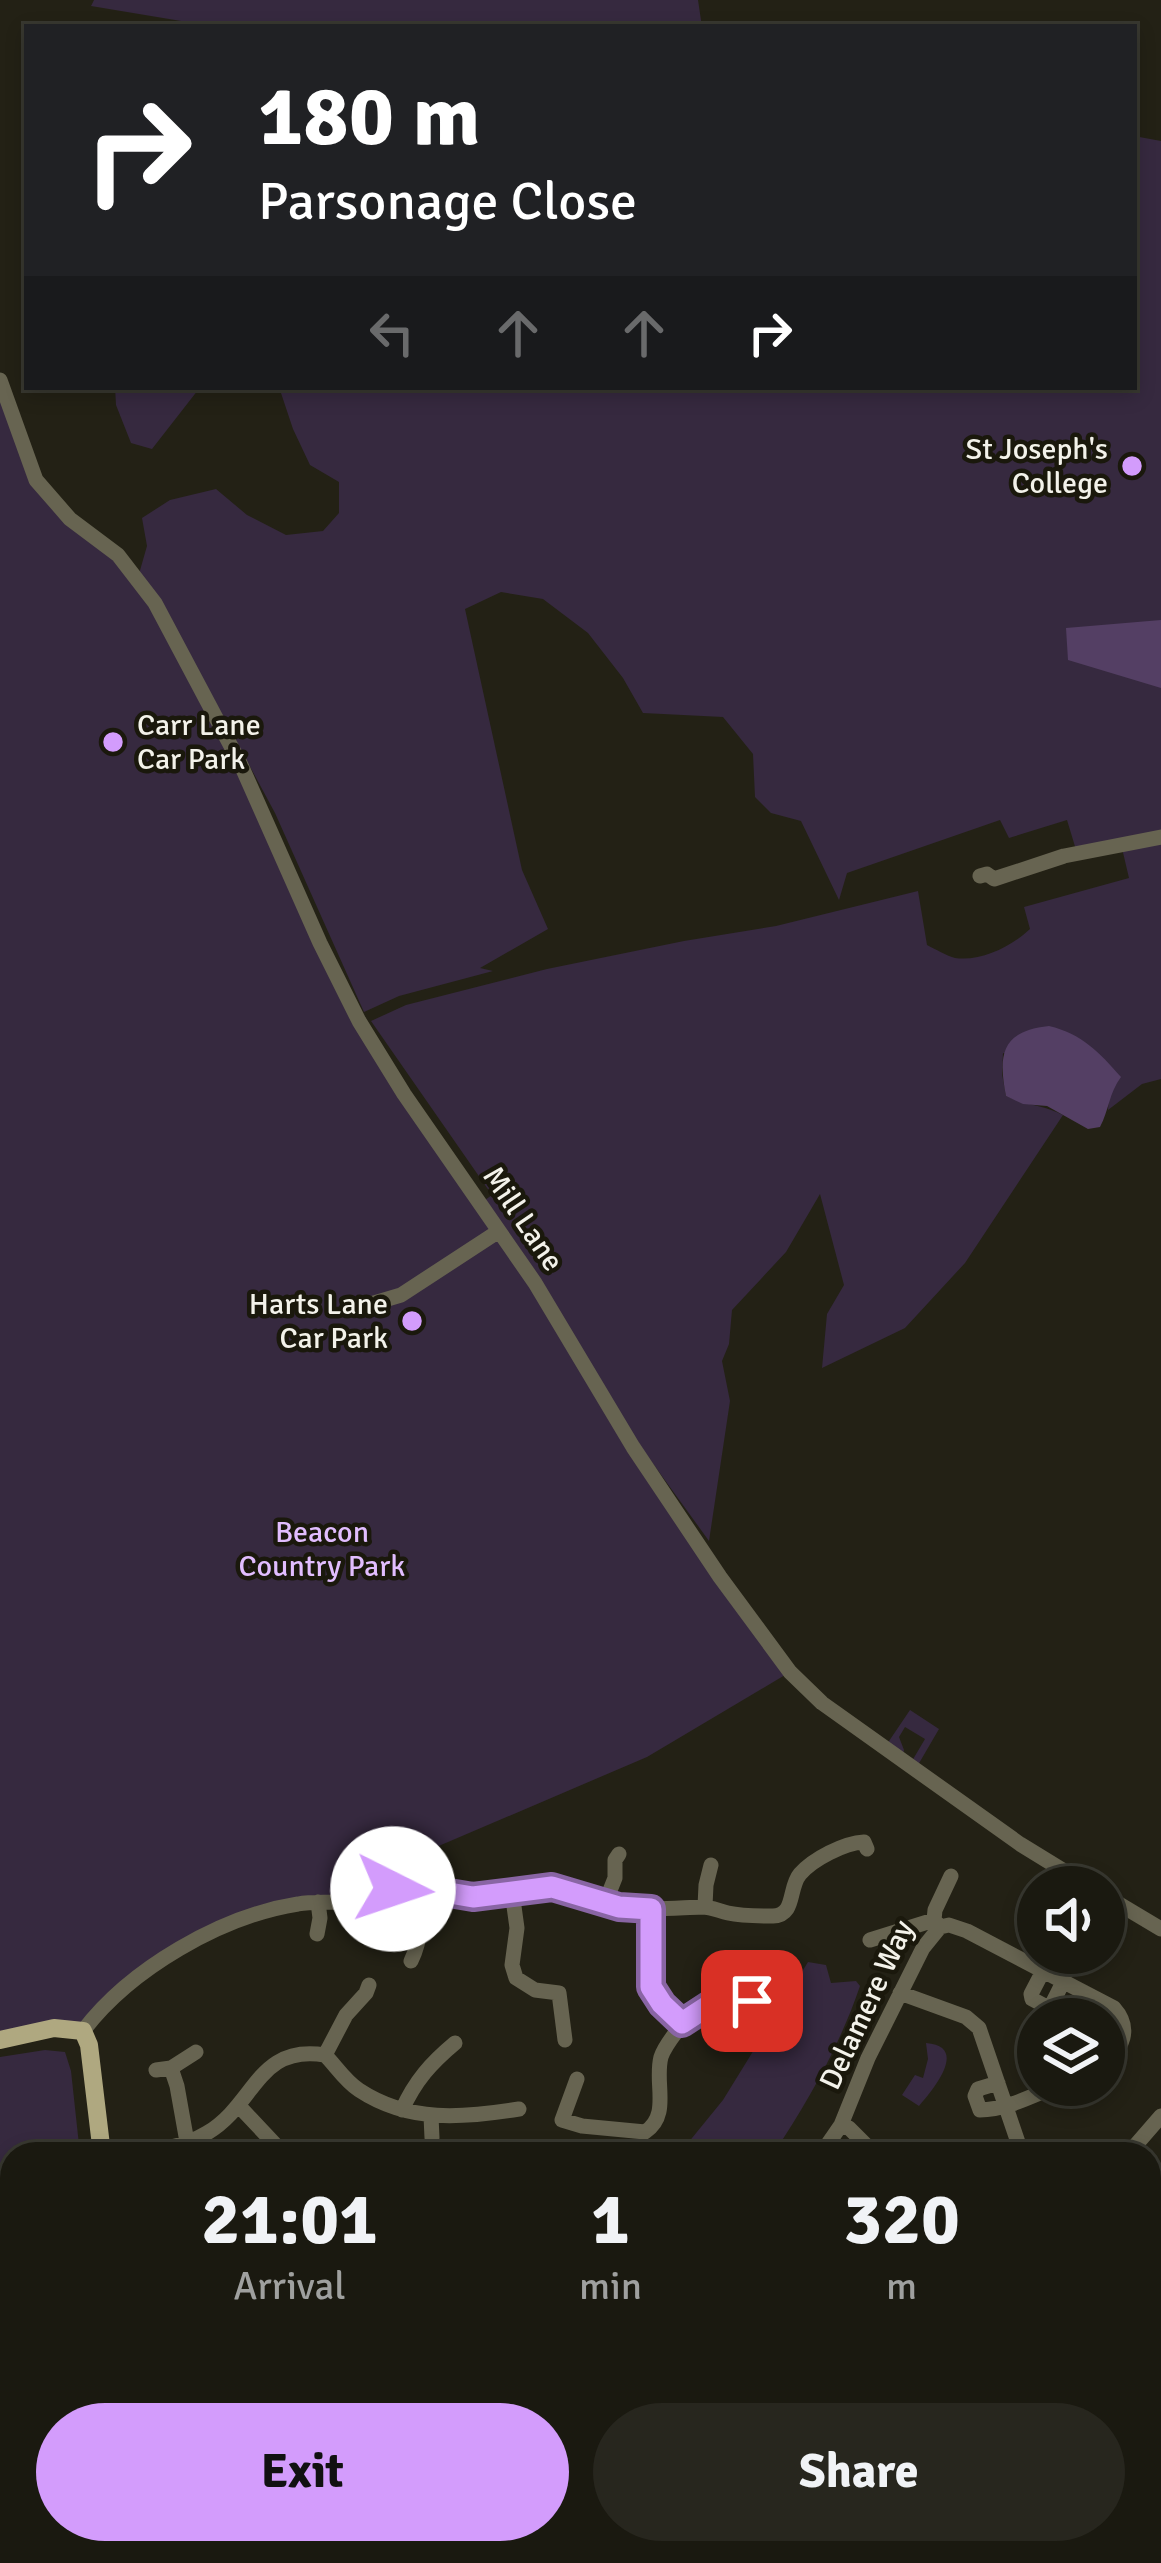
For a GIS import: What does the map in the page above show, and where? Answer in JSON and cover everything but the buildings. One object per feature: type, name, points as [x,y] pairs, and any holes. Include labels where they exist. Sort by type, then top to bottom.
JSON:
[{"type":"main road","points":[[0,2040],[54,2028],[82,2031],[89,2044],[101,2142]]},
{"type":"street","name":"Mill Lane","points":[[0,380],[36,480],[70,519],[118,555],[155,603],[241,766],[359,1021],[546,1301],[633,1447],[720,1577],[790,1672],[822,1703],[1056,1866]]},
{"type":"street","points":[[980,876],[994,879],[1064,856],[1161,837]]},
{"type":"street","points":[[374,1303],[400,1295],[499,1231]]},
{"type":"street","points":[[82,2031],[130,1983],[228,1924],[268,1910],[344,1902],[393,1889],[420,1888],[473,1897],[552,1887],[619,1907],[705,1906],[736,1914],[778,1916],[784,1914],[801,1872],[856,1842],[867,1842]]},
{"type":"street","points":[[604,1903],[619,1854]]},
{"type":"street","points":[[705,1906],[712,1865]]},
{"type":"street","name":"Delamere Way","points":[[829,2142],[937,1923],[935,1910],[951,1876]]},
{"type":"street","points":[[417,1958],[420,1888]]},
{"type":"street","points":[[512,1892],[517,1913],[512,1965],[528,1988],[564,1991],[562,2038]]},
{"type":"street","points":[[316,1935],[318,1902]]},
{"type":"street","points":[[1125,1908],[1161,1929]]},
{"type":"street","points":[[651,1909],[651,1987],[682,2023]]},
{"type":"street","points":[[871,1940],[949,1924],[1017,1957]]},
{"type":"street","points":[[1041,1974],[1031,1994],[1047,2007],[1063,1982]]},
{"type":"street","points":[[1048,1974],[1094,1998]]},
{"type":"street","points":[[325,2054],[346,2015],[370,1992]]},
{"type":"street","points":[[900,1993],[979,2028],[1018,2142]]},
{"type":"street","points":[[578,2079],[559,2120],[635,2133],[652,2128],[660,2110],[662,2054],[682,2023],[711,2004],[748,2007]]},
{"type":"street","points":[[402,2110],[415,2082],[458,2041]]},
{"type":"street","points":[[196,2052],[163,2069],[177,2086],[188,2142],[206,2134],[239,2106],[276,2061],[299,2053],[325,2054],[357,2089],[402,2110],[465,2117],[520,2109]]},
{"type":"street","points":[[998,2084],[978,2089],[975,2096],[980,2110],[1017,2101]]},
{"type":"street","points":[[239,2106],[270,2142]]},
{"type":"street","points":[[431,2116],[432,2138]]},
{"type":"street","points":[[1138,2142],[1161,2116]]},
{"type":"street","points":[[841,2125],[863,2142]]},
{"type":"green space","points":[[94,0],[698,0],[702,24],[199,24],[91,6]]},
{"type":"green space","points":[[1137,137],[1161,141],[1161,1079],[1142,1084],[1108,1110],[1115,1084],[1003,1053],[1006,1096],[1063,1115],[965,1263],[905,1328],[822,1368],[827,1314],[844,1285],[820,1194],[786,1252],[732,1310],[722,1361],[730,1401],[709,1541],[638,1443],[485,1200],[492,1195],[371,1021],[406,1005],[547,969],[776,926],[918,891],[927,945],[955,958],[975,958],[1005,947],[1030,929],[1024,907],[1129,878],[1121,844],[1077,853],[1067,820],[1009,838],[1000,820],[847,873],[839,900],[801,821],[771,813],[755,797],[753,754],[723,717],[643,713],[588,633],[543,599],[501,592],[465,609],[522,870],[548,929],[480,968],[493,971],[399,996],[364,1012],[275,813],[161,601],[139,574],[147,546],[142,518],[170,500],[216,489],[247,515],[286,535],[323,531],[339,513],[339,482],[310,465],[280,390],[1137,390]]},
{"type":"green space","name":"Beacon Country Park","points":[[0,380],[36,480],[131,572],[155,603],[359,1021],[790,1672],[647,1757],[441,1845],[357,1890],[327,1901],[268,1910],[164,1959],[83,2031],[0,2040]]},
{"type":"green space","points":[[115,390],[198,390],[152,449],[131,443]]},
{"type":"green space","points":[[910,1710],[939,1729],[918,1765],[912,1761],[925,1739],[905,1727],[899,1737],[903,1755],[887,1744]]},
{"type":"green space","points":[[808,1962],[826,1965],[831,1983],[856,1981],[860,1986],[843,2030],[781,2142],[689,2142],[723,2100]]},
{"type":"green space","points":[[926,2043],[939,2046],[947,2060],[919,2106],[902,2095],[915,2075],[923,2078]]},
{"type":"green space","points":[[65,2052],[79,2142],[0,2142],[0,2057]]},
{"type":"shaded area","points":[[1161,620],[1161,688],[1068,660],[1066,628]]},
{"type":"shaded area","points":[[1049,1026],[1089,1045],[1121,1077],[1100,1127],[1088,1129],[1047,1106],[1023,1104],[1006,1096],[1006,1048],[1021,1033]]},
{"type":"place","name":"St Joseph's College","points":[[1132,466]]},
{"type":"place","name":"Carr Lane Car Park","points":[[113,742]]},
{"type":"place","name":"Harts Lane Car Park","points":[[412,1321]]},
{"type":"route","points":[[393,1889],[485,1897],[552,1887],[619,1907],[651,1909],[651,1987],[682,2023],[711,2004],[744,2006],[752,2001]]}]
